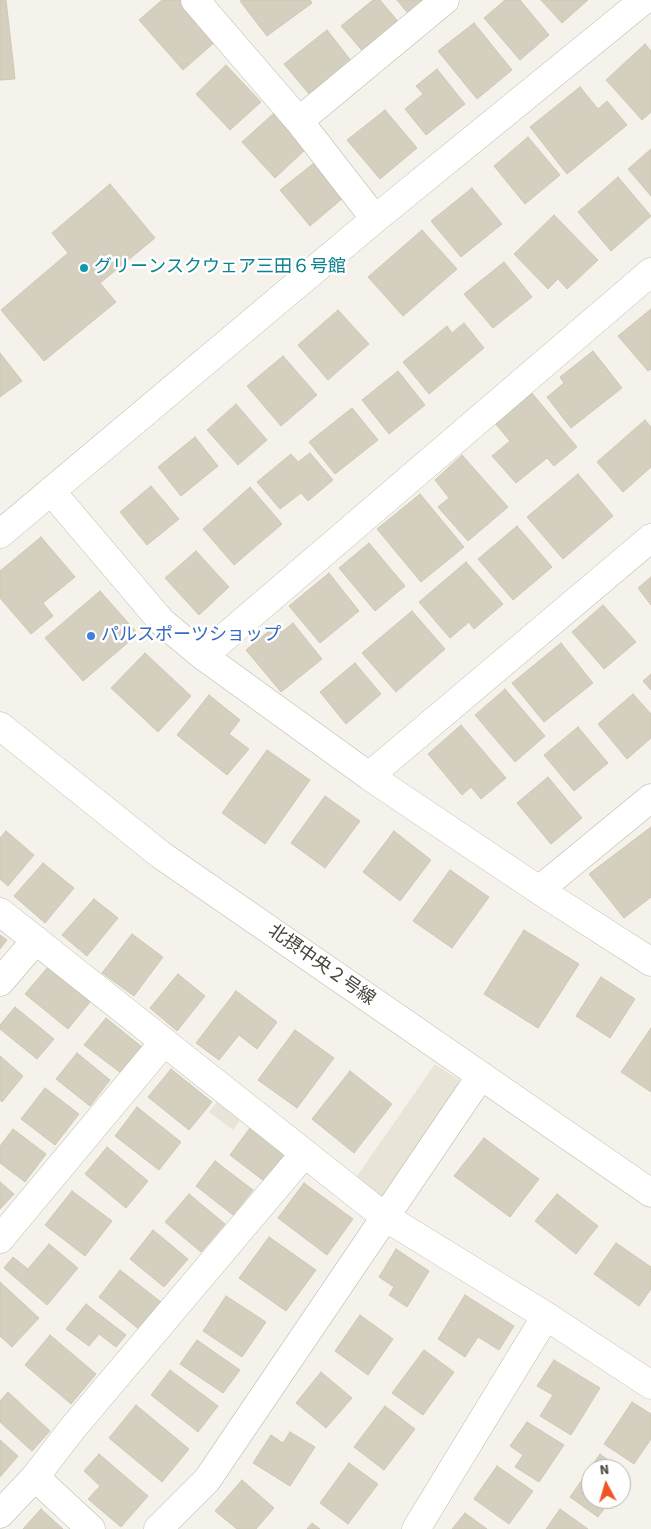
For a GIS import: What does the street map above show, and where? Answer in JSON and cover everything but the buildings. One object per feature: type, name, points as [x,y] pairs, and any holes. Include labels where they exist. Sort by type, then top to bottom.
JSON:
[{"type":"street","points":[[195,0],[299,121],[375,220]]},
{"type":"street","points":[[299,121],[445,0]]},
{"type":"street","points":[[0,534],[375,220],[644,0]]},
{"type":"street","points":[[203,656],[651,272]]},
{"type":"street","points":[[51,491],[162,622],[203,656],[369,776],[651,962]]},
{"type":"street","points":[[369,776],[651,538]]},
{"type":"street","name":"北摂中央２号線","points":[[0,726],[161,855],[480,1077],[651,1193]]},
{"type":"street","points":[[540,890],[651,798]]},
{"type":"street","points":[[0,912],[385,1217],[546,1316],[651,1385]]},
{"type":"street","points":[[0,982],[36,940]]},
{"type":"street","points":[[0,1239],[164,1042]]},
{"type":"street","points":[[158,1529],[207,1480],[480,1077]]},
{"type":"street","points":[[0,1514],[35,1477],[304,1154]]},
{"type":"street","points":[[416,1529],[546,1316]]},
{"type":"street","points":[[35,1477],[91,1529]]},
{"type":"shaded area","points":[[435,1064],[462,1082],[382,1197],[355,1179]]},
{"type":"shaded area","points":[[223,1095],[246,1112],[233,1130],[209,1112]]},
{"type":"place","name":"グリーンスクウェア三田６号館","points":[[84,268]]},
{"type":"place","name":"パルスポーツショップ","points":[[91,636]]}]
